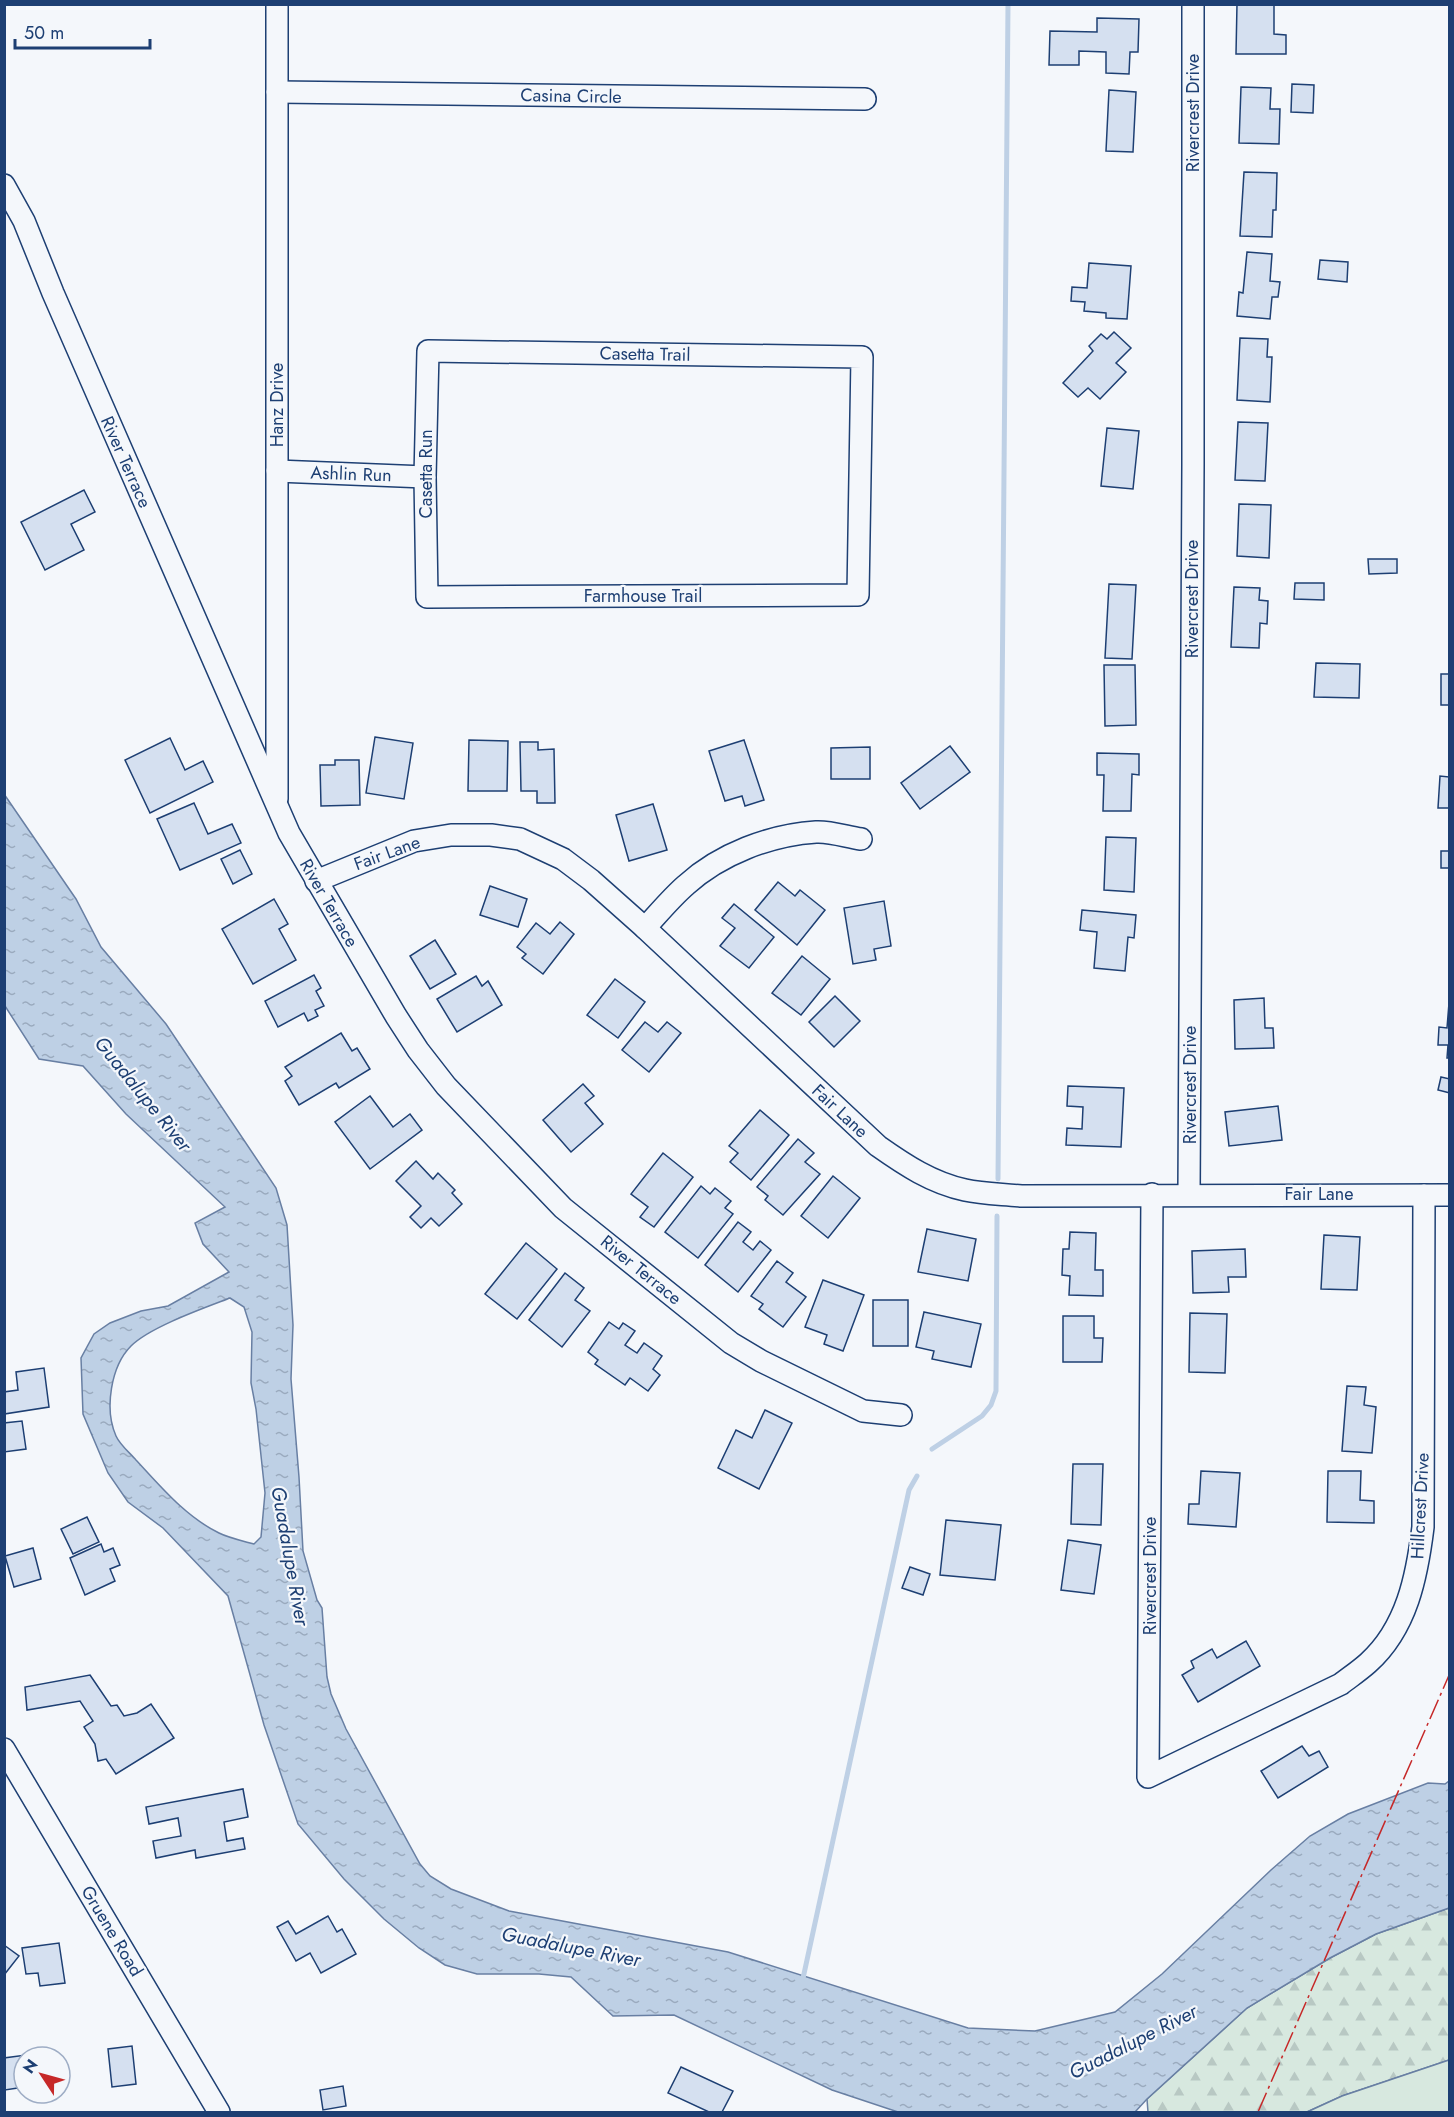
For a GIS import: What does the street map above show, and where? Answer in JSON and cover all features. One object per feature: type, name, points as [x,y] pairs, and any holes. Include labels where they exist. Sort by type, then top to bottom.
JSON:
[{"type":"street","name":"Hanz Drive","points":[[277,806],[278,4]]},
{"type":"street","name":"Rivercrest Drive","points":[[1189,1194],[1193,4]]},
{"type":"street","name":"Casina Circle","points":[[277,92],[865,99]]},
{"type":"street","name":"River Terrace","points":[[4,185],[24,221],[62,315],[289,834],[418,1050],[446,1086],[563,1208],[731,1343],[760,1361],[863,1412],[901,1415]]},
{"type":"street","name":"Casetta Trail","points":[[428,351],[862,357],[858,596]]},
{"type":"street","name":"Casetta Run","points":[[427,597],[425,477],[428,351]]},
{"type":"street","name":"Ashlin Run","points":[[277,471],[425,477]]},
{"type":"street","name":"Farmhouse Trail","points":[[427,597],[858,596]]},
{"type":"street","points":[[645,928],[686,885],[711,866],[731,855],[787,836],[818,832],[861,839]]},
{"type":"street","name":"Fair Lane","points":[[316,881],[414,840],[451,835],[491,835],[520,839],[563,859],[591,880],[645,928],[878,1146],[910,1169],[932,1180],[965,1190],[1021,1196],[1449,1194]]},
{"type":"street","name":"Rivercrest Drive","points":[[1148,1777],[1152,1194]]},
{"type":"street","name":"Hillcrest Drive","points":[[1148,1777],[1341,1684],[1369,1662],[1392,1634],[1408,1606],[1419,1564],[1423,1527],[1424,1195]]},
{"type":"street","name":"Gruene Road","points":[[4,1749],[219,2112]]},
{"type":"green space","points":[[1449,1908],[1449,2060],[1342,2096],[1307,2112],[1148,2112],[1147,2099],[1247,2008],[1330,1958],[1376,1934]]},
{"type":"green space","points":[[1449,2060],[1449,2112],[1307,2112],[1342,2096]]},
{"type":"water","name":"Guadalupe River","points":[[4,794],[76,899],[101,947],[166,1024],[276,1188],[287,1225],[293,1325],[291,1379],[303,1551],[317,1600],[322,1608],[327,1677],[331,1694],[346,1729],[420,1864],[430,1876],[451,1889],[509,1911],[728,1952],[968,2028],[1035,2031],[1115,2012],[1162,1974],[1310,1836],[1348,1814],[1428,1783],[1445,1784],[1449,1781],[1449,1908],[1376,1934],[1330,1958],[1247,2008],[1135,2112],[898,2112],[832,2090],[674,2015],[613,2016],[571,1977],[539,1974],[477,1974],[445,1965],[419,1948],[384,1919],[344,1879],[298,1824],[264,1725],[228,1596],[163,1528],[128,1502],[108,1473],[83,1414],[81,1358],[94,1334],[110,1323],[141,1311],[168,1306],[229,1272],[203,1244],[195,1223],[225,1207],[126,1114],[83,1066],[39,1059],[5,1006]],"holes":[[[230,1298],[244,1307],[252,1332],[251,1383],[265,1493],[261,1537],[254,1544],[219,1533],[196,1519],[174,1501],[120,1443],[112,1425],[110,1413],[114,1376],[131,1346],[151,1332]]]},
{"type":"building","points":[[1237,4],[1274,4],[1274,34],[1286,35],[1286,54],[1236,54]]},
{"type":"building","points":[[1097,18],[1139,19],[1138,52],[1130,52],[1129,74],[1106,73],[1106,52],[1079,51],[1079,65],[1049,65],[1050,31],[1097,32]]},
{"type":"building","points":[[1292,84],[1314,85],[1313,113],[1291,112]]},
{"type":"building","points":[[1241,87],[1271,88],[1270,109],[1280,109],[1279,144],[1239,143]]},
{"type":"building","points":[[1109,90],[1136,92],[1133,152],[1106,151]]},
{"type":"building","points":[[1244,172],[1277,173],[1276,210],[1273,210],[1272,237],[1240,236]]},
{"type":"building","points":[[1247,252],[1272,254],[1270,281],[1280,282],[1278,297],[1272,297],[1270,319],[1237,316],[1239,292],[1243,293]]},
{"type":"building","points":[[1320,260],[1348,262],[1347,282],[1318,279]]},
{"type":"building","points":[[1089,263],[1131,266],[1127,319],[1106,318],[1106,313],[1084,311],[1085,302],[1071,301],[1072,287],[1087,288]]},
{"type":"building","points":[[1114,332],[1131,348],[1116,363],[1126,372],[1100,399],[1088,388],[1078,397],[1063,383],[1093,351],[1089,346],[1101,334],[1107,339]]},
{"type":"building","points":[[1240,338],[1268,339],[1267,357],[1272,357],[1270,402],[1237,400]]},
{"type":"building","points":[[1238,422],[1268,423],[1265,481],[1235,480]]},
{"type":"building","points":[[1107,428],[1139,431],[1133,489],[1101,486]]},
{"type":"building","points":[[84,490],[95,512],[71,524],[84,550],[45,570],[21,522]]},
{"type":"building","points":[[1239,504],[1271,505],[1269,558],[1237,556]]},
{"type":"building","points":[[1368,559],[1397,559],[1397,573],[1369,574]]},
{"type":"building","points":[[1295,583],[1324,583],[1324,600],[1294,599]]},
{"type":"building","points":[[1109,584],[1136,585],[1132,659],[1105,658]]},
{"type":"building","points":[[1234,587],[1260,588],[1259,600],[1268,601],[1267,624],[1260,623],[1259,648],[1231,647]]},
{"type":"building","points":[[1316,663],[1360,664],[1359,698],[1314,697]]},
{"type":"building","points":[[1104,665],[1135,665],[1136,725],[1105,726]]},
{"type":"building","points":[[1441,674],[1450,674],[1450,705],[1441,705]]},
{"type":"building","points":[[375,737],[413,743],[404,799],[366,793]]},
{"type":"building","points":[[170,738],[185,770],[203,761],[213,782],[150,813],[125,760]]},
{"type":"building","points":[[469,740],[508,741],[507,791],[468,791]]},
{"type":"building","points":[[744,740],[764,800],[745,806],[742,796],[725,801],[709,751]]},
{"type":"building","points":[[520,742],[538,742],[538,750],[554,749],[555,803],[537,803],[537,791],[521,791]]},
{"type":"building","points":[[950,746],[970,772],[920,809],[901,783]]},
{"type":"building","points":[[870,747],[870,779],[831,779],[831,748]]},
{"type":"building","points":[[1097,753],[1139,754],[1139,775],[1132,774],[1131,811],[1103,811],[1104,775],[1097,775]]},
{"type":"building","points":[[335,760],[359,760],[360,805],[321,806],[320,765],[335,765]]},
{"type":"building","points":[[1450,770],[1450,808],[1438,808],[1440,776],[1449,777]]},
{"type":"building","points":[[194,803],[208,834],[232,824],[241,843],[180,870],[157,819]]},
{"type":"building","points":[[653,804],[667,850],[629,861],[616,815]]},
{"type":"building","points":[[1106,837],[1136,838],[1134,892],[1104,890]]},
{"type":"building","points":[[240,850],[252,874],[233,884],[221,859]]},
{"type":"building","points":[[1441,851],[1450,851],[1450,894],[1449,868],[1441,868]]},
{"type":"building","points":[[778,882],[795,896],[800,890],[825,910],[797,945],[755,910]]},
{"type":"building","points":[[490,886],[527,899],[518,927],[480,915]]},
{"type":"building","points":[[274,899],[288,924],[279,929],[296,960],[253,984],[222,929]]},
{"type":"building","points":[[884,901],[891,946],[874,949],[876,960],[853,964],[844,908]]},
{"type":"building","points":[[734,904],[774,937],[749,968],[720,946],[735,928],[722,918]]},
{"type":"building","points":[[1082,910],[1136,915],[1134,938],[1128,937],[1125,971],[1094,968],[1097,932],[1080,930]]},
{"type":"building","points":[[560,922],[574,934],[543,974],[522,958],[526,954],[517,947],[536,923],[550,934]]},
{"type":"building","points":[[435,940],[456,974],[430,989],[410,956]]},
{"type":"building","points":[[802,956],[830,979],[801,1015],[772,993]]},
{"type":"building","points":[[314,975],[321,988],[316,991],[324,1006],[315,1010],[318,1016],[308,1021],[304,1013],[278,1027],[265,1001]]},
{"type":"building","points":[[476,976],[482,986],[488,981],[502,1005],[457,1032],[437,999]]},
{"type":"building","points":[[615,979],[645,1002],[618,1038],[587,1015]]},
{"type":"building","points":[[835,996],[860,1021],[834,1047],[809,1022]]},
{"type":"building","points":[[1264,998],[1265,1028],[1273,1028],[1274,1048],[1235,1049],[1234,1000]]},
{"type":"building","points":[[1449,1003],[1450,1058],[1447,1058],[1448,1045],[1438,1045],[1439,1027],[1447,1028]]},
{"type":"building","points":[[645,1022],[658,1032],[667,1022],[681,1033],[649,1072],[622,1050]]},
{"type":"building","points":[[341,1033],[352,1051],[357,1048],[370,1069],[339,1088],[336,1083],[299,1105],[285,1081],[292,1076],[285,1067]]},
{"type":"building","points":[[1441,1077],[1450,1079],[1450,1093],[1438,1090]]},
{"type":"building","points":[[583,1084],[594,1096],[585,1103],[603,1124],[571,1152],[543,1120]]},
{"type":"building","points":[[1068,1086],[1124,1088],[1121,1147],[1066,1145],[1067,1128],[1082,1129],[1083,1107],[1067,1106]]},
{"type":"building","points":[[370,1096],[393,1127],[410,1114],[422,1130],[370,1169],[335,1122]]},
{"type":"building","points":[[1278,1106],[1282,1140],[1229,1146],[1225,1112]]},
{"type":"building","points":[[760,1110],[789,1135],[751,1180],[730,1162],[738,1153],[729,1146]]},
{"type":"building","points":[[798,1139],[814,1153],[805,1162],[820,1174],[783,1215],[765,1200],[768,1196],[757,1187]]},
{"type":"building","points":[[663,1153],[693,1177],[654,1227],[640,1217],[648,1207],[631,1194]]},
{"type":"building","points":[[416,1161],[433,1179],[438,1173],[455,1190],[452,1193],[462,1204],[439,1226],[431,1218],[421,1228],[410,1217],[421,1206],[396,1181]]},
{"type":"building","points":[[833,1176],[860,1198],[828,1238],[801,1216]]},
{"type":"building","points":[[701,1186],[710,1194],[715,1188],[731,1201],[725,1208],[733,1214],[698,1258],[665,1232]]},
{"type":"building","points":[[738,1222],[751,1232],[743,1242],[753,1250],[760,1241],[771,1250],[738,1292],[705,1265]]},
{"type":"building","points":[[927,1229],[976,1239],[968,1281],[918,1272]]},
{"type":"building","points":[[1070,1232],[1096,1233],[1095,1270],[1103,1270],[1103,1296],[1069,1295],[1070,1276],[1062,1275],[1063,1249],[1069,1249]]},
{"type":"building","points":[[1324,1235],[1360,1237],[1357,1290],[1321,1289]]},
{"type":"building","points":[[526,1243],[557,1269],[517,1319],[485,1294]]},
{"type":"building","points":[[1245,1249],[1246,1277],[1228,1277],[1229,1292],[1193,1293],[1192,1251]]},
{"type":"building","points":[[777,1261],[793,1273],[786,1282],[806,1297],[783,1327],[759,1309],[763,1304],[751,1296]]},
{"type":"building","points":[[565,1273],[584,1288],[575,1300],[590,1311],[562,1347],[529,1320]]},
{"type":"building","points":[[823,1280],[864,1295],[843,1351],[824,1344],[827,1335],[805,1327]]},
{"type":"building","points":[[873,1300],[908,1300],[908,1346],[873,1346]]},
{"type":"building","points":[[924,1312],[981,1324],[971,1367],[932,1359],[934,1351],[916,1347]]},
{"type":"building","points":[[1190,1313],[1227,1314],[1225,1373],[1189,1372]]},
{"type":"building","points":[[1063,1316],[1094,1316],[1094,1338],[1103,1338],[1102,1362],[1063,1362]]},
{"type":"building","points":[[609,1322],[619,1329],[623,1323],[635,1331],[625,1345],[637,1353],[644,1343],[662,1356],[653,1369],[660,1375],[648,1391],[630,1378],[625,1385],[595,1364],[598,1360],[588,1352]]},
{"type":"building","points":[[44,1368],[49,1407],[4,1414],[4,1392],[18,1390],[16,1372]]},
{"type":"building","points":[[1347,1386],[1366,1387],[1364,1405],[1376,1407],[1372,1453],[1342,1451]]},
{"type":"building","points":[[765,1410],[792,1423],[759,1489],[718,1468],[736,1430],[752,1438]]},
{"type":"building","points":[[22,1421],[26,1449],[4,1452],[4,1423]]},
{"type":"building","points":[[1073,1464],[1103,1464],[1101,1525],[1071,1524]]},
{"type":"building","points":[[1201,1471],[1240,1473],[1236,1527],[1188,1524],[1189,1504],[1199,1504]]},
{"type":"building","points":[[1328,1471],[1361,1471],[1360,1500],[1374,1501],[1374,1523],[1327,1522]]},
{"type":"building","points":[[87,1517],[99,1542],[73,1554],[61,1529]]},
{"type":"building","points":[[946,1520],[1001,1525],[995,1580],[940,1575]]},
{"type":"building","points":[[1068,1540],[1101,1545],[1094,1594],[1061,1590]]},
{"type":"building","points":[[101,1544],[104,1552],[113,1548],[120,1565],[110,1569],[115,1581],[85,1595],[70,1558]]},
{"type":"building","points":[[33,1548],[41,1579],[14,1587],[5,1556]]},
{"type":"building","points":[[910,1567],[930,1574],[923,1595],[902,1588]]},
{"type":"building","points":[[1246,1641],[1260,1666],[1198,1702],[1182,1675],[1194,1668],[1191,1661],[1212,1649],[1217,1658]]},
{"type":"building","points":[[90,1675],[111,1706],[117,1705],[124,1716],[137,1713],[151,1704],[174,1738],[116,1774],[106,1759],[98,1761],[95,1744],[84,1727],[93,1721],[80,1701],[27,1710],[25,1687]]},
{"type":"building","points":[[1302,1746],[1309,1756],[1319,1751],[1328,1767],[1278,1798],[1261,1771]]},
{"type":"building","points":[[243,1789],[248,1817],[224,1822],[227,1841],[243,1838],[245,1849],[196,1858],[195,1850],[156,1858],[153,1841],[181,1836],[178,1818],[149,1824],[146,1807]]},
{"type":"building","points":[[328,1916],[337,1932],[342,1929],[356,1954],[321,1973],[310,1953],[296,1961],[277,1927],[288,1921],[296,1934]]},
{"type":"building","points":[[59,1943],[65,1983],[40,1986],[38,1973],[26,1974],[22,1948]]},
{"type":"building","points":[[4,1945],[19,1956],[4,1975]]},
{"type":"building","points":[[132,2046],[136,2084],[112,2087],[108,2049]]},
{"type":"building","points":[[12,2057],[12,2089],[5,2090],[4,2058]]},
{"type":"building","points":[[681,2067],[733,2091],[722,2112],[709,2112],[668,2093]]},
{"type":"building","points":[[343,2086],[346,2106],[323,2110],[320,2090]]},
{"type":"waterway","points":[[998,1179],[1008,4]]},
{"type":"waterway","points":[[932,1449],[982,1416],[991,1405],[996,1391],[997,1216]]},
{"type":"waterway","points":[[802,1983],[909,1490],[917,1476]]},
{"type":"power","points":[[1258,2112],[1450,1673]]}]
